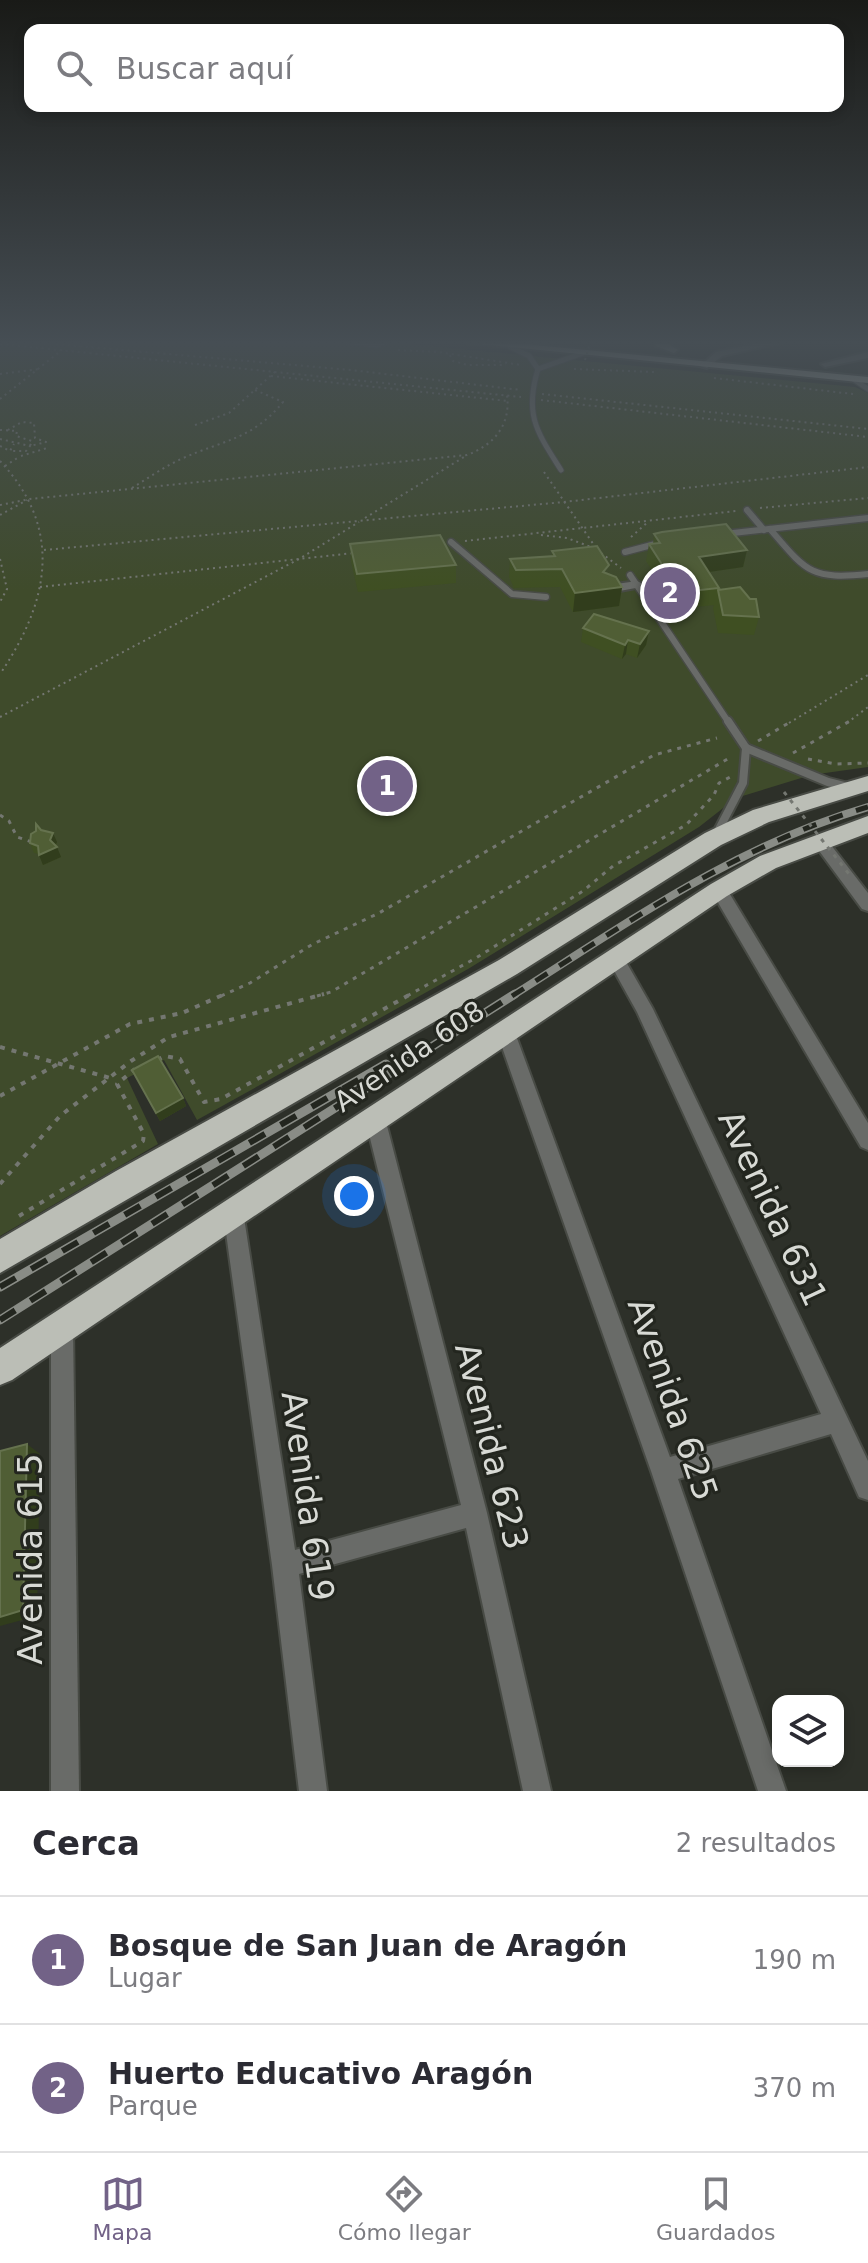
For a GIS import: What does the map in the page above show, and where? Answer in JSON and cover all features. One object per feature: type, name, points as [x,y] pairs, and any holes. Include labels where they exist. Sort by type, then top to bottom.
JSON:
[{"type":"highway","name":"Avenida 608","points":[[0,1257],[127,1181],[508,967],[713,839],[761,816],[858,785]]},
{"type":"highway","name":"Avenida 608","points":[[0,1368],[719,890],[768,862],[819,840],[868,824]]},
{"type":"street","points":[[609,589],[634,580]]},
{"type":"street","points":[[819,840],[868,905]]},
{"type":"street","points":[[719,890],[868,1141]]},
{"type":"street","name":"Avenida 631","points":[[615,958],[644,1009],[868,1488]]},
{"type":"street","name":"Avenida 625","points":[[505,1030],[663,1471],[772,1791]]},
{"type":"street","name":"Avenida 623","points":[[375,1118],[475,1513],[537,1791]]},
{"type":"street","name":"Avenida 619","points":[[233,1211],[285,1565],[313,1791]]},
{"type":"street","name":"Avenida 615","points":[[62,1326],[65,1791]]},
{"type":"street","points":[[663,1471],[837,1421]]},
{"type":"street","points":[[285,1565],[475,1513]]},
{"type":"lane","points":[[533,424],[561,470]]},
{"type":"lane","points":[[747,510],[811,574],[830,579],[868,574]]},
{"type":"lane","points":[[720,535],[868,518]]},
{"type":"lane","points":[[625,552],[644,545],[676,540]]},
{"type":"lane","points":[[451,542],[512,594],[546,597]]},
{"type":"lane","points":[[634,580],[746,748],[828,782],[858,785]]},
{"type":"lane","points":[[713,839],[743,783],[746,748]]},
{"type":"path","points":[[0,439],[30,446],[46,442],[35,438],[34,424]]},
{"type":"path","points":[[195,425],[208,424]]},
{"type":"path","points":[[132,489],[183,458],[236,442],[267,424]]},
{"type":"path","points":[[0,717],[299,559],[467,455],[491,444],[504,424]]},
{"type":"path","points":[[752,424],[868,437]]},
{"type":"path","points":[[818,424],[868,429]]},
{"type":"path","points":[[3,429],[17,431],[16,436],[32,441],[21,456],[5,466]]},
{"type":"path","points":[[10,451],[14,444]]},
{"type":"path","points":[[0,446],[6,446],[10,451]]},
{"type":"path","points":[[21,456],[47,448]]},
{"type":"path","points":[[10,451],[26,451]]},
{"type":"path","points":[[0,505],[30,499],[467,455]]},
{"type":"path","points":[[0,461],[30,499],[42,526],[44,550],[40,587],[27,631],[0,674]]},
{"type":"path","points":[[44,550],[564,502],[868,467]]},
{"type":"path","points":[[544,472],[598,552]]},
{"type":"path","points":[[0,515],[30,499]]},
{"type":"path","points":[[533,534],[567,538],[598,552],[634,580]]},
{"type":"path","points":[[0,559],[7,589],[0,602]]},
{"type":"path","points":[[0,1184],[60,1116],[169,1037],[331,992],[868,675]]},
{"type":"path","points":[[781,753],[796,753],[815,743],[868,707]]},
{"type":"path","points":[[0,1096],[130,1024],[182,1013],[250,983],[313,944],[379,913],[654,755],[717,738]]},
{"type":"path","points":[[789,754],[797,755]]},
{"type":"path","points":[[806,758],[836,764],[868,763]]},
{"type":"path","points":[[148,1063],[165,1056],[180,1059],[204,1102],[221,1099],[476,958],[583,891],[613,866],[686,825],[714,795],[719,783],[732,776]]},
{"type":"path","points":[[784,792],[849,874]]},
{"type":"path","points":[[0,815],[9,821],[17,837],[35,843]]},
{"type":"path","points":[[0,1047],[110,1078]]},
{"type":"path","points":[[12,1221],[143,1141],[144,1134],[117,1084],[137,1069]]},
{"type":"green space","points":[[0,424],[868,424],[868,767],[811,775],[736,798],[699,827],[468,969],[197,1120],[164,1060],[127,1078],[158,1144],[0,1236]]},
{"type":"building","points":[[726,524],[747,550],[699,557],[719,588],[691,591],[675,564],[663,566],[649,544],[660,543],[654,534]]},
{"type":"building","points":[[440,535],[456,565],[357,574],[350,544]]},
{"type":"building","points":[[597,546],[609,565],[603,572],[616,577],[622,587],[575,593],[562,569],[516,570],[510,559],[555,556],[552,551]]},
{"type":"building","points":[[740,587],[750,599],[756,599],[759,617],[723,615],[718,590]]},
{"type":"building","points":[[594,614],[649,631],[640,644],[628,640],[625,645],[583,628]]},
{"type":"building","points":[[36,824],[41,830],[53,833],[50,840],[57,847],[39,855],[38,846],[30,843]]},
{"type":"building","points":[[158,1056],[183,1098],[156,1113],[132,1070]]},
{"type":"building","points":[[27,1444],[23,1610],[0,1617],[0,1451]]},
{"type":"railway","points":[[512,996],[640,915],[728,865],[773,842],[868,807]]},
{"type":"railway","points":[[0,1320],[515,994]]},
{"type":"railway","points":[[0,1287],[386,1064]]},
{"type":"place","name":"Huerto Educativo Aragón","points":[[670,593]]},
{"type":"place","name":"Bosque de San Juan de Aragón","points":[[387,786]]}]
